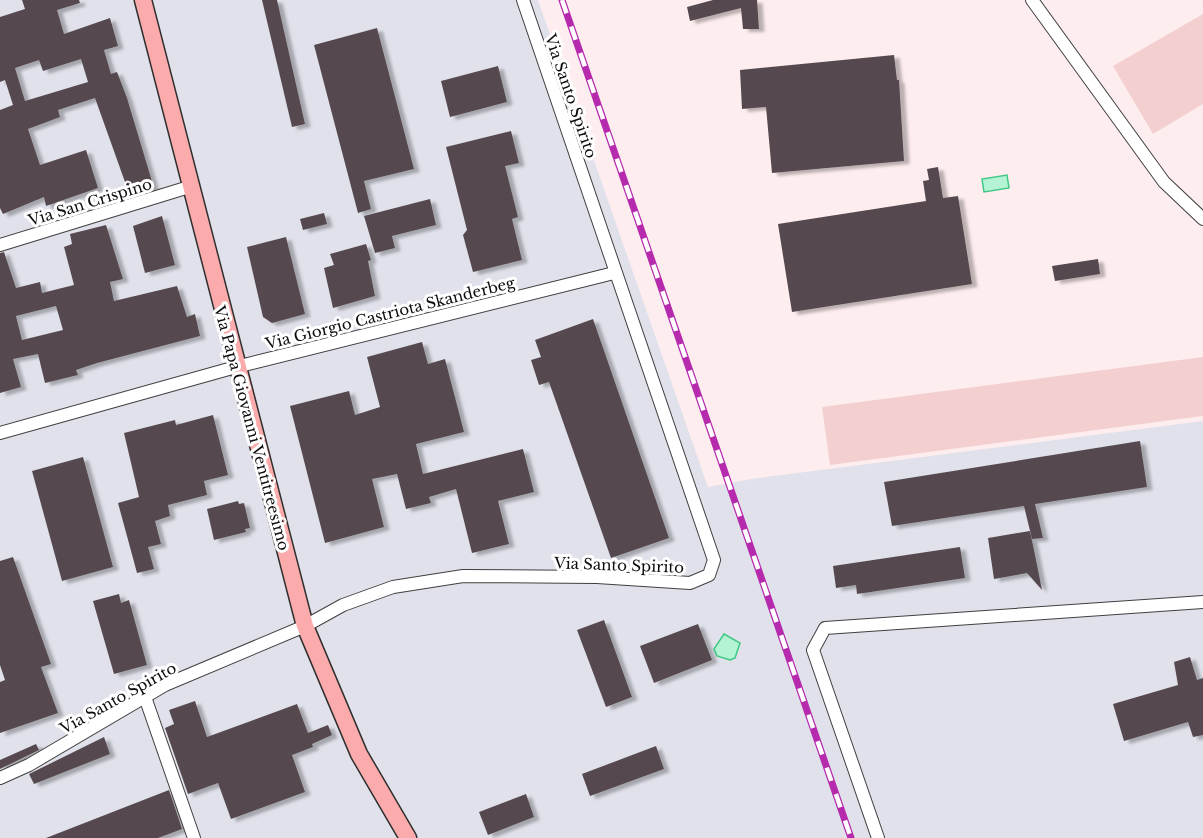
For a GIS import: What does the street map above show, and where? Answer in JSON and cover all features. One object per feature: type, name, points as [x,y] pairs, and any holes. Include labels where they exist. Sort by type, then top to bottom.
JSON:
[{"type":"street","name":"Via Papa Giovanni Ventitreesimo","points":[[143,0],[189,187],[305,626],[359,753],[408,838]]},
{"type":"street","name":"Via Santo Spirito","points":[[0,778],[29,765],[165,685],[305,626],[343,605],[393,587],[464,576],[597,577],[690,583],[709,575],[714,560],[614,273],[523,0]]},
{"type":"street","points":[[1032,0],[1164,182],[1203,219]]},
{"type":"street","name":"Via San Crispino","points":[[0,245],[189,187]]},
{"type":"street","name":"Via Giorgio Castriota Skanderbeg","points":[[0,433],[236,367],[614,273]]},
{"type":"street","points":[[878,838],[813,650],[825,628],[1203,602]]},
{"type":"street","points":[[145,697],[194,838]]},
{"type":"shaded area","points":[[0,0],[538,0],[708,487],[751,479],[1203,421],[1203,838],[0,838]]},
{"type":"shaded area","points":[[1203,14],[1203,104],[1153,134],[1113,66]]},
{"type":"shaded area","points":[[1007,175],[1009,188],[984,192],[982,179]]},
{"type":"shaded area","points":[[1203,357],[1203,416],[830,465],[822,407]]},
{"type":"shaded area","points":[[724,634],[740,643],[735,658],[730,660],[717,656],[714,649]]},
{"type":"building","points":[[22,0],[79,0],[80,3],[57,10],[64,34],[110,18],[118,46],[104,50],[111,74],[117,72],[127,98],[154,188],[130,196],[95,98],[58,110],[60,117],[28,129],[40,165],[86,150],[98,188],[46,206],[44,197],[3,214],[0,208],[0,110],[13,105],[5,80],[0,82],[0,17],[25,9]],"holes":[[[81,59],[88,82],[25,101],[15,68],[39,60],[43,71]]]},
{"type":"building","points":[[262,0],[277,0],[305,124],[292,127]]},
{"type":"building","points":[[713,0],[757,0],[759,29],[743,29],[741,8],[690,21],[687,7]]},
{"type":"building","points":[[377,28],[414,169],[364,181],[371,209],[358,213],[314,45]]},
{"type":"building","points":[[894,55],[897,80],[899,80],[904,161],[772,173],[766,107],[742,109],[740,70]]},
{"type":"building","points":[[498,66],[507,102],[450,117],[441,81]]},
{"type":"building","points":[[511,131],[519,163],[505,166],[518,217],[512,219],[522,260],[473,272],[463,235],[467,230],[446,147]]},
{"type":"building","points":[[938,167],[943,198],[958,196],[972,284],[792,312],[778,224],[926,201],[923,181],[929,180],[927,169]]},
{"type":"building","points":[[430,199],[436,225],[392,236],[395,248],[375,253],[364,216]]},
{"type":"building","points":[[324,213],[327,224],[303,230],[300,219]]},
{"type":"building","points":[[162,216],[175,265],[145,273],[133,226]]},
{"type":"building","points":[[106,225],[123,279],[110,282],[114,301],[177,286],[187,317],[195,314],[200,336],[97,363],[76,370],[78,375],[45,383],[38,354],[13,359],[21,387],[0,393],[0,253],[4,252],[16,288],[40,282],[42,293],[74,285],[64,247],[72,244],[70,234]],"holes":[[[56,306],[63,330],[22,340],[16,316]]]},
{"type":"building","points":[[286,237],[305,314],[272,323],[263,317],[247,247]]},
{"type":"building","points":[[366,244],[371,260],[368,261],[375,296],[333,308],[324,268],[334,265],[330,254]]},
{"type":"building","points":[[1098,259],[1100,274],[1055,281],[1052,266]]},
{"type":"building","points":[[593,319],[669,538],[611,558],[549,382],[539,385],[531,360],[541,357],[535,340]]},
{"type":"building","points":[[422,342],[428,364],[445,359],[464,432],[416,444],[423,474],[523,449],[534,492],[498,501],[509,544],[472,553],[456,489],[429,497],[431,503],[406,509],[397,474],[372,479],[384,527],[325,543],[290,406],[349,391],[355,415],[380,407],[367,357]]},
{"type":"building","points":[[213,415],[228,475],[204,481],[207,495],[168,505],[170,516],[155,521],[161,544],[148,547],[154,569],[137,573],[118,503],[139,497],[124,433],[175,420],[176,425]]},
{"type":"building","points":[[1140,441],[1147,487],[1035,504],[1043,538],[1032,539],[1024,506],[892,526],[884,482]]},
{"type":"building","points":[[83,457],[113,567],[62,581],[32,471]]},
{"type":"building","points":[[238,501],[239,504],[244,503],[250,528],[245,529],[246,532],[214,540],[207,509]]},
{"type":"building","points":[[1030,531],[1042,590],[1027,573],[994,579],[988,538]]},
{"type":"building","points":[[960,547],[965,578],[857,594],[856,585],[836,588],[833,566]]},
{"type":"building","points":[[13,557],[51,664],[41,667],[58,713],[0,733],[0,682],[5,680],[0,665],[0,561]]},
{"type":"building","points":[[119,594],[121,603],[129,600],[147,665],[114,674],[93,601]]},
{"type":"building","points":[[604,620],[632,697],[606,707],[577,630]]},
{"type":"building","points":[[698,624],[712,660],[654,683],[640,646]]},
{"type":"building","points":[[1190,657],[1197,680],[1203,678],[1203,735],[1193,737],[1188,722],[1124,741],[1113,704],[1178,685],[1174,662]]},
{"type":"building","points":[[195,701],[207,737],[297,704],[308,733],[328,725],[332,735],[312,744],[313,747],[292,755],[305,792],[231,819],[218,783],[188,794],[165,728],[174,724],[169,710]]},
{"type":"building","points":[[104,737],[110,754],[34,784],[29,774]]},
{"type":"building","points":[[36,744],[39,750],[0,769],[0,760]]},
{"type":"building","points":[[656,746],[664,769],[590,796],[582,774]]},
{"type":"building","points":[[169,790],[182,829],[158,838],[46,838]]},
{"type":"building","points":[[526,794],[534,817],[488,835],[479,812]]},
{"type":"railway","points":[[562,0],[851,838]]}]
